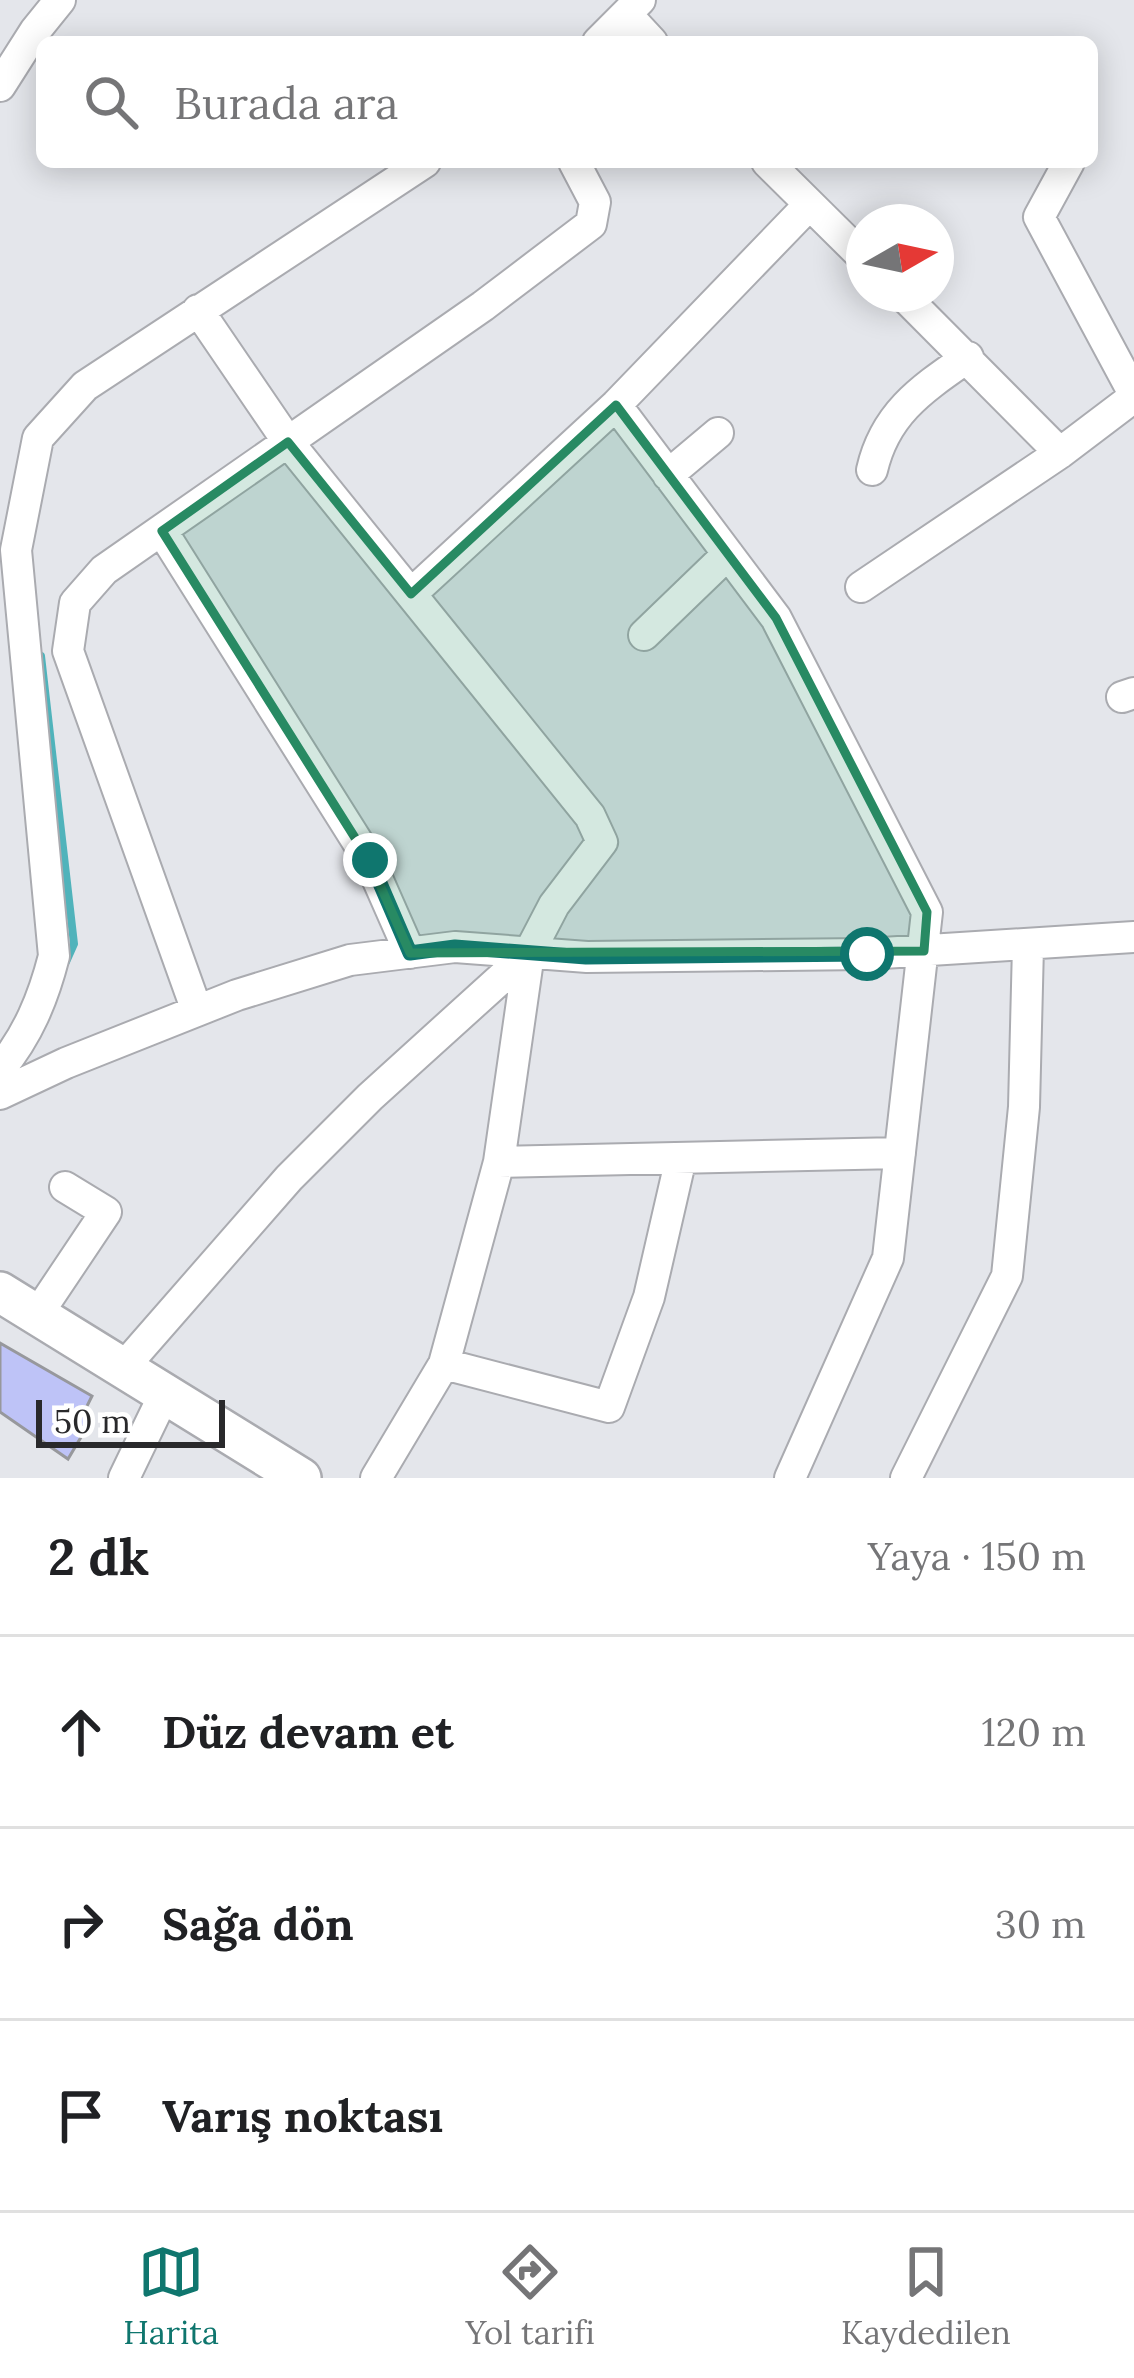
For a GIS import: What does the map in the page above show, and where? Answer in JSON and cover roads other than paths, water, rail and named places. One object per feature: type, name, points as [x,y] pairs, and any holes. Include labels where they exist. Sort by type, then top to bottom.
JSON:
[{"type":"street","points":[[0,86],[60,0]]},
{"type":"street","points":[[604,36],[633,8],[649,36]]},
{"type":"street","points":[[6,1048],[43,999],[54,956],[16,550],[38,438],[86,386],[416,168]]},
{"type":"street","points":[[197,1011],[68,651],[75,603],[104,570],[483,306],[591,224],[595,202],[577,168]]},
{"type":"street","points":[[773,168],[846,241]]},
{"type":"street","points":[[861,587],[1060,453],[1134,395],[1039,217],[1066,168]]},
{"type":"street","points":[[411,593],[616,405],[808,205]]},
{"type":"street","points":[[198,310],[288,442],[590,816],[602,842],[554,905],[529,953],[499,1162],[444,1364],[376,1478]]},
{"type":"street","points":[[921,312],[1060,453]]},
{"type":"street","points":[[872,470],[879,437],[919,391],[968,357]]},
{"type":"street","points":[[616,405],[776,618],[927,911],[888,1258],[790,1478]]},
{"type":"street","points":[[668,475],[718,433]]},
{"type":"street","points":[[162,531],[370,860],[410,953]]},
{"type":"street","points":[[644,635],[728,554]]},
{"type":"street","points":[[0,1094],[197,1011],[350,960],[455,947],[586,957],[924,951],[1134,937]]},
{"type":"street","points":[[906,1478],[1007,1276],[1024,1107],[1028,946]]},
{"type":"street","points":[[122,1369],[290,1178],[370,1097],[529,953]]},
{"type":"street","points":[[499,1162],[900,1153]]},
{"type":"street","points":[[444,1364],[609,1407],[650,1297],[681,1158]]},
{"type":"street","points":[[37,1315],[106,1211],[65,1187]]},
{"type":"street","points":[[0,1292],[301,1478]]},
{"type":"street","points":[[124,1478],[164,1395]]},
{"type":"waterway","points":[[41,656],[74,944],[66,962]]}]
